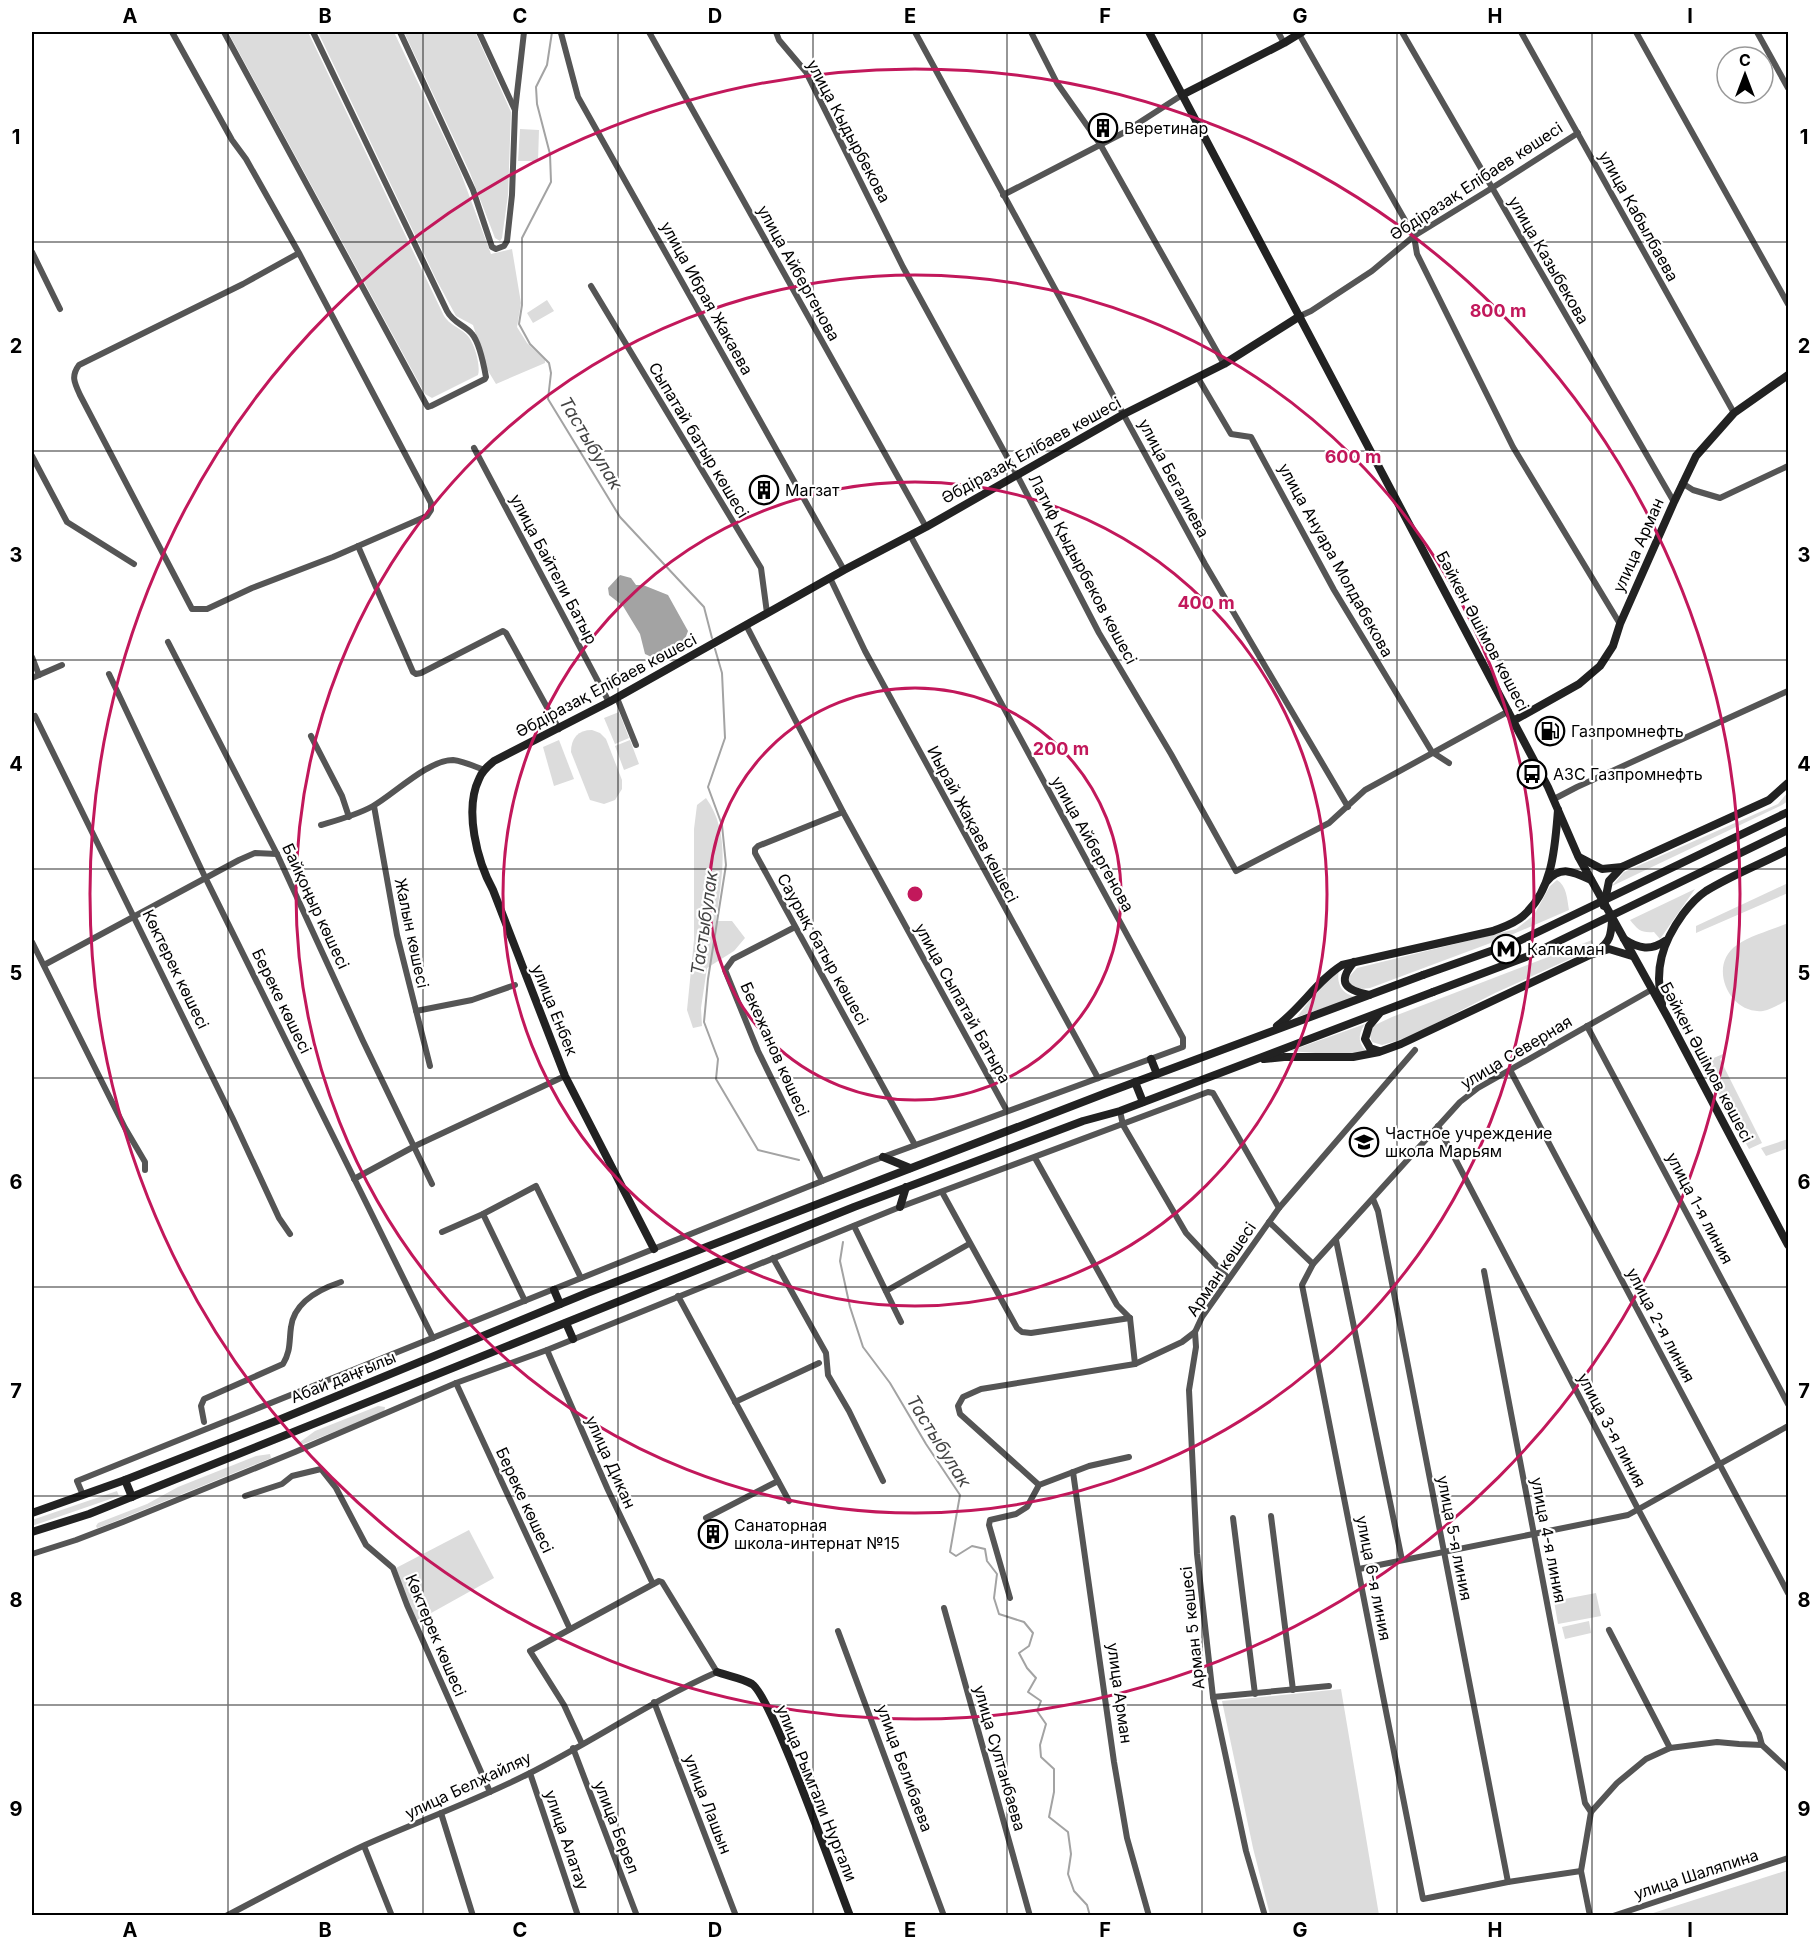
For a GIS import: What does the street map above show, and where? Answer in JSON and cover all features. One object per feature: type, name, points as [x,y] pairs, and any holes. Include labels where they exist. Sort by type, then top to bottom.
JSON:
[{"type":"main road","name":"Бәйкен Әшімов көшесі","points":[[1149,32],[1509,711],[1556,803],[1590,880],[1785,1228],[1788,1245]]},
{"type":"main road","points":[[1182,95],[1301,33]]},
{"type":"main road","name":"Әбдіразақ Елібаев көшесі","points":[[484,770],[494,761],[613,700],[831,580],[844,570],[926,527],[1124,414],[1224,364],[1300,316]]},
{"type":"main road","name":"улица Арман","points":[[1513,722],[1579,684],[1600,666],[1612,646],[1682,483],[1696,456],[1734,413],[1788,375]]},
{"type":"main road","name":"улица Енбек","points":[[484,770],[478,779],[473,805],[478,860],[566,1076],[654,1249]]},
{"type":"main road","points":[[1578,856],[1585,862],[1602,869],[1622,867],[1769,801],[1788,783]]},
{"type":"main road","points":[[1545,884],[1553,856],[1556,803]]},
{"type":"main road","name":"Абай даңғылы","points":[[32,1513],[125,1480],[281,1419],[560,1304],[910,1168],[1269,1032],[1519,941],[1788,812]]},
{"type":"main road","points":[[32,1532],[89,1514],[906,1187],[1083,1121],[1120,1111],[1527,957],[1788,830]]},
{"type":"main road","points":[[1664,1011],[1659,981],[1660,961],[1665,942],[1686,910],[1706,891],[1788,850]]},
{"type":"main road","points":[[1604,906],[1610,881],[1622,867]]},
{"type":"main road","points":[[1269,1032],[1292,1014],[1333,971],[1342,965],[1493,931],[1513,923],[1523,916],[1533,904],[1552,875],[1562,871],[1574,872],[1590,880]]},
{"type":"main road","points":[[1249,1061],[1284,1057],[1353,1057],[1379,1052],[1401,1044],[1590,955],[1606,945],[1611,936],[1612,921]]},
{"type":"main road","points":[[1622,938],[1631,944],[1649,948],[1665,942]]},
{"type":"main road","points":[[1590,955],[1610,949],[1632,956]]},
{"type":"main road","points":[[1354,962],[1345,972],[1345,982],[1351,990],[1370,995]]},
{"type":"main road","points":[[1379,1014],[1369,1026],[1365,1039],[1370,1048],[1379,1052]]},
{"type":"main road","points":[[1151,1059],[1157,1074]]},
{"type":"main road","points":[[1135,1082],[1143,1102]]},
{"type":"main road","points":[[883,1157],[910,1168]]},
{"type":"main road","points":[[900,1208],[906,1187]]},
{"type":"main road","points":[[554,1290],[560,1304]]},
{"type":"main road","points":[[566,1323],[573,1339]]},
{"type":"main road","points":[[125,1480],[132,1497]]},
{"type":"main road","name":"улица Рымгали Нургали","points":[[717,1672],[753,1685],[766,1706],[783,1740],[850,1916]]},
{"type":"street","points":[[172,32],[299,253],[431,503],[431,510],[427,516],[252,588],[207,609],[192,609],[74,381],[73,374],[79,364],[243,284],[299,253]]},
{"type":"street","points":[[224,32],[428,407],[486,377],[481,356],[472,334],[456,323],[447,311],[313,32]]},
{"type":"street","points":[[400,32],[462,165],[492,247],[496,249],[504,246],[507,241],[512,195],[515,111],[524,32]]},
{"type":"street","points":[[480,32],[515,111]]},
{"type":"street","name":"улица Айбергенова","points":[[649,32],[926,527]]},
{"type":"street","name":"улица Кыдырбекова","points":[[776,32],[779,40],[806,72],[893,246]]},
{"type":"street","name":"улица Бегалиева","points":[[915,32],[1205,564],[1348,807]]},
{"type":"street","points":[[1031,32],[1057,83],[1100,144],[1224,364]]},
{"type":"street","points":[[1278,32],[1284,43]]},
{"type":"street","name":"улица Казыбекова","points":[[1402,32],[1674,502]]},
{"type":"street","name":"улица Кабылбаева","points":[[1521,32],[1734,413]]},
{"type":"street","points":[[1635,32],[1788,304]]},
{"type":"street","points":[[1757,32],[1788,88]]},
{"type":"street","name":"улица Ибрая Жакаева","points":[[561,33],[578,97],[844,570]]},
{"type":"street","points":[[1301,33],[1414,236],[1417,254],[1513,447],[1620,624]]},
{"type":"street","points":[[1003,195],[1143,121],[1182,95]]},
{"type":"street","name":"Әбдіразақ Елібаев көшесі","points":[[1300,316],[1372,270],[1414,236],[1578,133]]},
{"type":"street","name":"Латиф Қыдырбеков көшесі","points":[[893,246],[1017,475],[1099,633],[1171,754],[1236,871],[1329,823],[1348,807]]},
{"type":"street","points":[[32,252],[60,309]]},
{"type":"street","name":"Сыпатай батыр көшесі","points":[[591,286],[761,568],[767,614]]},
{"type":"street","name":"улица Ануара Молдабекова","points":[[1198,378],[1231,434],[1251,437],[1334,590],[1432,752],[1449,763]]},
{"type":"street","name":"улица Байтели Батыр","points":[[474,448],[636,745]]},
{"type":"street","points":[[32,456],[67,522],[134,564]]},
{"type":"street","points":[[1682,483],[1693,490],[1720,498],[1788,466]]},
{"type":"street","name":"улица Айбергенова","points":[[910,535],[1184,1039],[1183,1047],[1151,1059]]},
{"type":"street","points":[[358,546],[416,675],[503,631],[559,729]]},
{"type":"street","name":"Иырай Жақаев көшесі","points":[[831,580],[864,651],[1098,1078]]},
{"type":"street","name":"улица Сыпатай Батыра","points":[[746,625],[843,812],[1007,1111]]},
{"type":"street","name":"Байқоңыр көшесі","points":[[168,642],[277,854],[432,1184]]},
{"type":"street","points":[[32,657],[39,675]]},
{"type":"street","points":[[32,678],[62,665]]},
{"type":"street","name":"Береке көшесі","points":[[109,674],[206,877],[433,1338]]},
{"type":"street","points":[[1556,803],[1577,786],[1788,691]]},
{"type":"street","points":[[1348,807],[1365,790],[1509,711]]},
{"type":"street","name":"Көктерек көшесі","points":[[35,716],[134,915],[279,1218],[290,1234]]},
{"type":"street","points":[[310,736],[342,796],[349,817]]},
{"type":"street","points":[[321,825],[349,817],[374,806],[405,782],[441,763],[452,760],[484,770]]},
{"type":"street","name":"Жалын көшесі","points":[[374,806],[397,935],[430,1066]]},
{"type":"street","name":"Саурық батыр көшесі","points":[[843,812],[758,846],[755,853],[915,1146]]},
{"type":"street","points":[[44,965],[134,915],[255,853],[277,854]]},
{"type":"street","name":"Бекежанов көшесі","points":[[795,927],[733,958],[725,970],[758,1051],[822,1181]]},
{"type":"street","points":[[32,942],[125,1128],[145,1162],[145,1170]]},
{"type":"street","points":[[416,1011],[472,1000],[515,985]]},
{"type":"street","name":"улица Северная","points":[[1313,1264],[1460,1102],[1478,1088],[1651,990]]},
{"type":"street","name":"улица 1-я линия","points":[[1587,1026],[1788,1404]]},
{"type":"street","name":"Арман көшесі","points":[[1039,1485],[960,1414],[958,1406],[963,1397],[969,1392],[981,1389],[1135,1364],[1182,1342],[1196,1332],[1202,1317],[1228,1278],[1279,1208],[1415,1050]]},
{"type":"street","points":[[83,1495],[77,1481],[883,1157],[1151,1059]]},
{"type":"street","name":"улица 2-я линия","points":[[1510,1070],[1788,1593]]},
{"type":"street","points":[[354,1179],[415,1146],[566,1076]]},
{"type":"street","points":[[32,1554],[123,1522],[456,1383],[547,1350],[854,1226],[1208,1092],[1213,1093],[1279,1208]]},
{"type":"street","points":[[1165,1094],[1169,1105]]},
{"type":"street","points":[[1120,1111],[1123,1125],[1186,1233],[1228,1278]]},
{"type":"street","name":"улица 3-я линия","points":[[1438,1126],[1638,1509],[1759,1734],[1762,1745]]},
{"type":"street","points":[[1035,1158],[1117,1305],[1130,1318],[1135,1364]]},
{"type":"street","points":[[442,1232],[483,1214],[536,1186],[581,1278]]},
{"type":"street","points":[[942,1192],[969,1244],[1017,1328],[1022,1332],[1031,1333],[1130,1318]]},
{"type":"street","name":"улица 5-я линия","points":[[1373,1199],[1380,1223],[1508,1882]]},
{"type":"street","points":[[483,1214],[525,1301]]},
{"type":"street","points":[[1269,1222],[1313,1264]]},
{"type":"street","points":[[854,1226],[901,1322]]},
{"type":"street","points":[[1336,1240],[1402,1560]]},
{"type":"street","points":[[886,1291],[969,1244]]},
{"type":"street","points":[[773,1258],[826,1353],[828,1375],[849,1411],[883,1480]]},
{"type":"street","name":"улица 6-я линия","points":[[1313,1264],[1302,1285],[1423,1899],[1508,1882]]},
{"type":"street","name":"улица 4-я линия","points":[[1484,1271],[1585,1803],[1591,1812]]},
{"type":"street","points":[[204,1422],[201,1406],[204,1399],[283,1364],[290,1349],[291,1326],[308,1298],[318,1291],[341,1282]]},
{"type":"street","points":[[678,1296],[789,1501]]},
{"type":"street","name":"Арман 5 көшесі","points":[[1196,1332],[1189,1390],[1197,1554],[1213,1697],[1246,1851],[1264,1916]]},
{"type":"street","name":"улица Дикан","points":[[547,1350],[608,1490],[653,1584],[659,1581],[664,1584],[717,1672]]},
{"type":"street","points":[[736,1403],[819,1363]]},
{"type":"street","name":"Береке көшесі","points":[[456,1383],[570,1629]]},
{"type":"street","points":[[1359,1569],[1628,1515],[1788,1426]]},
{"type":"street","points":[[1010,1598],[989,1525],[990,1520],[1016,1514],[1027,1507],[1039,1485],[1089,1466],[1129,1457]]},
{"type":"street","name":"Көктерек көшесі","points":[[245,1496],[282,1484],[291,1476],[321,1469],[336,1488],[366,1545],[393,1568],[407,1605],[490,1792]]},
{"type":"street","name":"улица Арман","points":[[1073,1472],[1127,1838],[1149,1916]]},
{"type":"street","points":[[706,1518],[778,1481]]},
{"type":"street","points":[[1271,1516],[1293,1690]]},
{"type":"street","points":[[1233,1518],[1255,1694]]},
{"type":"street","points":[[582,1744],[564,1705],[530,1651],[653,1584]]},
{"type":"street","name":"улица Султанбаева","points":[[944,1608],[1030,1916]]},
{"type":"street","points":[[1609,1630],[1670,1748]]},
{"type":"street","name":"улица Белибаева","points":[[838,1631],[944,1916]]},
{"type":"street","name":"улица Белжайляу","points":[[226,1916],[364,1846],[530,1773],[654,1702],[717,1672]]},
{"type":"street","points":[[1213,1697],[1329,1686]]},
{"type":"street","name":"улица Лашын","points":[[654,1702],[736,1916]]},
{"type":"street","points":[[1590,1916],[1581,1871],[1591,1812],[1631,1770],[1670,1748],[1717,1743],[1762,1745],[1788,1769]]},
{"type":"street","name":"улица Берел","points":[[573,1748],[637,1916]]},
{"type":"street","name":"улица Алатау","points":[[530,1773],[578,1916]]},
{"type":"street","points":[[441,1813],[473,1916]]},
{"type":"street","points":[[364,1846],[392,1916]]},
{"type":"street","name":"улица Шаляпина","points":[[1613,1916],[1788,1858]]},
{"type":"street","points":[[1508,1882],[1581,1871]]},
{"type":"shaded area","points":[[228,32],[308,32],[444,316],[472,342],[478,359],[478,375],[432,398],[425,394]]},
{"type":"shaded area","points":[[318,32],[394,32],[460,171],[491,254],[512,249],[521,303],[517,327],[527,343],[545,360],[545,363],[496,384],[487,369],[473,325],[456,316],[436,279]]},
{"type":"shaded area","points":[[404,32],[475,32],[511,112],[508,195],[500,241],[495,238],[470,173]]},
{"type":"shaded area","points":[[520,129],[539,130],[538,161],[518,161]]},
{"type":"shaded area","points":[[547,300],[554,311],[533,323],[527,313]]},
{"type":"shaded area","points":[[620,575],[631,578],[636,585],[643,585],[668,595],[688,631],[682,647],[656,659],[645,654],[640,634],[623,606],[609,595],[608,588]]},
{"type":"shaded area","points":[[619,712],[629,738],[615,744],[604,718]]},
{"type":"shaded area","points":[[592,730],[600,733],[606,739],[622,780],[622,789],[615,800],[604,804],[590,800],[571,752],[576,736],[583,731]]},
{"type":"shaded area","points":[[559,740],[574,779],[554,786],[543,747]]},
{"type":"shaded area","points":[[630,740],[639,764],[624,770],[615,746]]},
{"type":"shaded area","points":[[1788,792],[1788,801],[1782,805],[1612,886],[1624,872],[1778,804]]},
{"type":"shaded area","points":[[706,798],[714,812],[722,842],[722,874],[716,921],[732,921],[745,938],[734,951],[707,968],[701,1008],[702,1026],[693,1028],[687,1010],[694,940],[694,829],[697,805]]},
{"type":"shaded area","points":[[1557,880],[1565,889],[1569,910],[1504,938],[1370,988],[1361,989],[1349,984],[1348,978],[1357,968],[1516,929],[1534,915],[1550,886]]},
{"type":"shaded area","points":[[1788,883],[1788,893],[1696,933],[1696,926]]},
{"type":"shaded area","points":[[1695,889],[1660,939],[1654,932],[1640,930],[1630,920]]},
{"type":"shaded area","points":[[1788,923],[1788,1000],[1763,1011],[1751,1010],[1740,1005],[1726,987],[1723,976],[1728,954],[1749,938]]},
{"type":"shaded area","points":[[1592,940],[1594,946],[1583,953],[1495,993],[1407,1038],[1382,1045],[1372,1042],[1369,1033],[1375,1025],[1392,1017]]},
{"type":"shaded area","points":[[1339,970],[1338,980],[1341,988],[1356,997],[1297,1017],[1324,982]]},
{"type":"shaded area","points":[[1365,1024],[1360,1040],[1369,1053],[1341,1055],[1290,1051]]},
{"type":"shaded area","points":[[1723,1054],[1724,1056],[1720,1059],[1762,1143],[1749,1149],[1702,1063]]},
{"type":"shaded area","points":[[1788,1139],[1788,1148],[1766,1156],[1761,1148]]},
{"type":"shaded area","points":[[378,1406],[385,1407],[384,1412],[301,1445],[300,1442],[315,1431]]},
{"type":"shaded area","points":[[270,1454],[271,1458],[106,1525],[97,1528],[96,1526],[98,1523],[147,1504],[178,1487],[256,1456]]},
{"type":"shaded area","points":[[117,1491],[119,1496],[32,1526],[32,1520]]},
{"type":"shaded area","points":[[469,1530],[494,1578],[415,1622],[396,1568]]},
{"type":"shaded area","points":[[1596,1593],[1601,1616],[1558,1624],[1554,1601]]},
{"type":"shaded area","points":[[1589,1621],[1591,1633],[1565,1639],[1562,1627]]},
{"type":"shaded area","points":[[1341,1689],[1379,1915],[1270,1915],[1253,1848],[1222,1701]]},
{"type":"shaded area","points":[[1788,1870],[1788,1915],[1647,1915]]},
{"type":"waterway","name":"Тастыбулак","points":[[552,32],[547,65],[536,87],[537,104],[550,154],[551,182],[522,238],[522,305],[519,324],[530,344],[549,363],[551,373],[548,399],[620,517],[704,607],[712,638]]},
{"type":"waterway","name":"Тастыбулак","points":[[715,649],[722,673],[725,738],[708,787],[722,825],[726,865],[708,979],[704,1022],[718,1059],[716,1079],[758,1150],[799,1160]]},
{"type":"waterway","name":"Тастыбулак","points":[[843,1242],[840,1261],[850,1307],[863,1347],[890,1383],[926,1444],[960,1495],[950,1552],[956,1556],[972,1546],[985,1549],[987,1561],[997,1574],[994,1598],[999,1614],[1024,1622],[1033,1633],[1029,1646],[1019,1653],[1027,1668],[1036,1678],[1028,1692],[1041,1701],[1037,1711],[1046,1724],[1040,1745],[1041,1757],[1054,1769],[1054,1792],[1049,1817],[1068,1832],[1071,1854],[1068,1874],[1074,1891],[1087,1905],[1090,1916]]},
{"type":"place","name":"Веретинар","points":[[1103,128]]},
{"type":"place","name":"Магзат","points":[[764,490]]},
{"type":"place","name":"Газпромнефть","points":[[1550,731]]},
{"type":"place","name":"АЗС Газпромнефть","points":[[1532,774]]},
{"type":"place","name":"Калкаман","points":[[1506,949]]},
{"type":"place","name":"Частное учреждение школа Марьям","points":[[1364,1142]]},
{"type":"place","name":"Санаторная школа-интернат №15","points":[[713,1534]]}]
